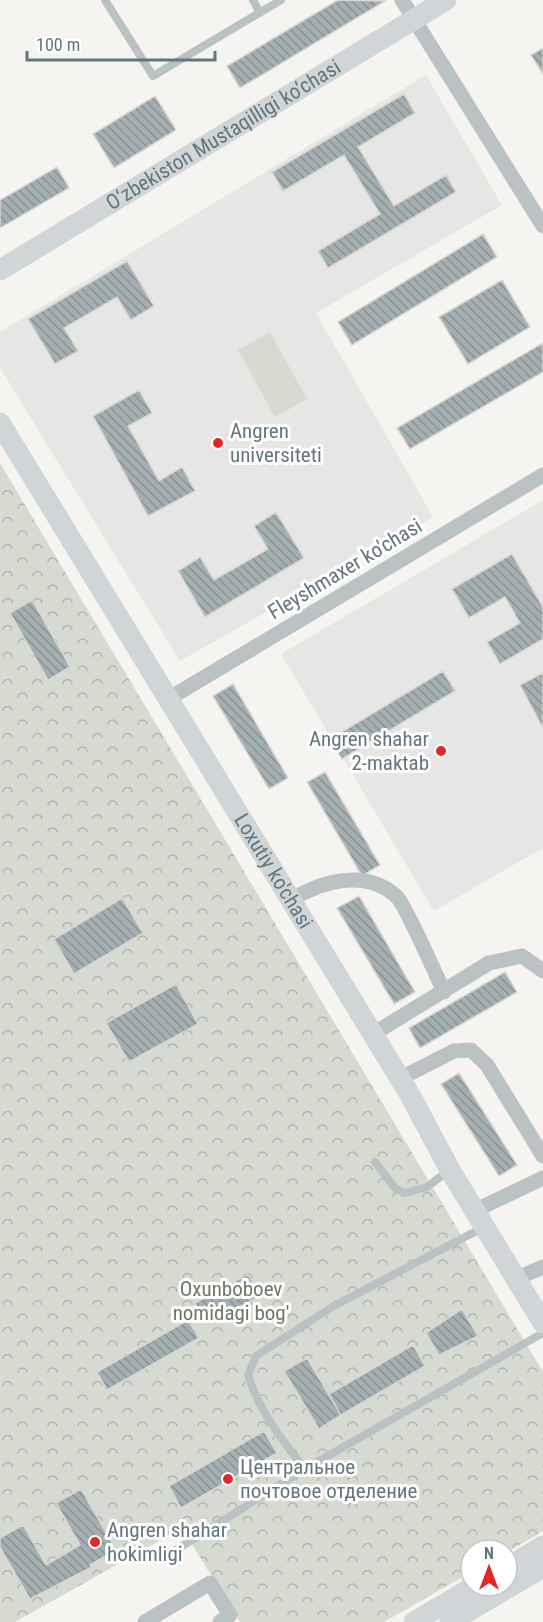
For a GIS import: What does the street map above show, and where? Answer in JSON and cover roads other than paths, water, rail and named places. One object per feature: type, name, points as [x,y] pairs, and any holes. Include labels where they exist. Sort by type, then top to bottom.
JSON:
[{"type":"street","points":[[402,0],[543,226]]},
{"type":"street","name":"O‘zbekiston Mustaqilligi ko‘chasi","points":[[0,270],[446,0]]},
{"type":"street","name":"Loxutiy ko'chasi","points":[[0,423],[410,1095],[450,1170],[543,1323]]},
{"type":"street","name":"Fleyshmaxer ko'chasi","points":[[168,699],[543,475]]},
{"type":"street","points":[[290,901],[308,889],[331,881],[369,882],[398,897],[444,992]]},
{"type":"street","points":[[373,1034],[489,963],[522,956],[543,971]]},
{"type":"street","points":[[399,1079],[454,1051],[471,1050],[487,1065],[543,1156]]},
{"type":"street","points":[[479,1219],[543,1178]]},
{"type":"street","points":[[515,1280],[543,1267]]},
{"type":"street","points":[[519,1561],[543,1546]]},
{"type":"street","points":[[450,1622],[543,1567]]},
{"type":"street","points":[[145,1622],[210,1583],[230,1615],[220,1622]]},
{"type":"street","points":[[414,1622],[459,1595]]},
{"type":"lane","points":[[105,0],[153,76],[281,0]]},
{"type":"lane","points":[[253,0],[260,13]]},
{"type":"lane","points":[[375,1162],[395,1188],[405,1193],[427,1187],[450,1170]]},
{"type":"lane","points":[[305,1469],[276,1433],[253,1393],[248,1375],[256,1356],[332,1307],[479,1219]]},
{"type":"lane","points":[[176,1550],[305,1469],[543,1333]]},
{"type":"place","name":"Angren universiteti","points":[[218,443]]},
{"type":"place","name":"Angren shahar 2-maktab","points":[[441,751]]},
{"type":"place","name":"Центральное почтовое отделение","points":[[228,1479]]},
{"type":"place","name":"Angren shahar hokimligi","points":[[95,1542]]},
{"type":"park label","name":"Oxunboboev nomidagi bog'","points":[[231,1301]]}]
